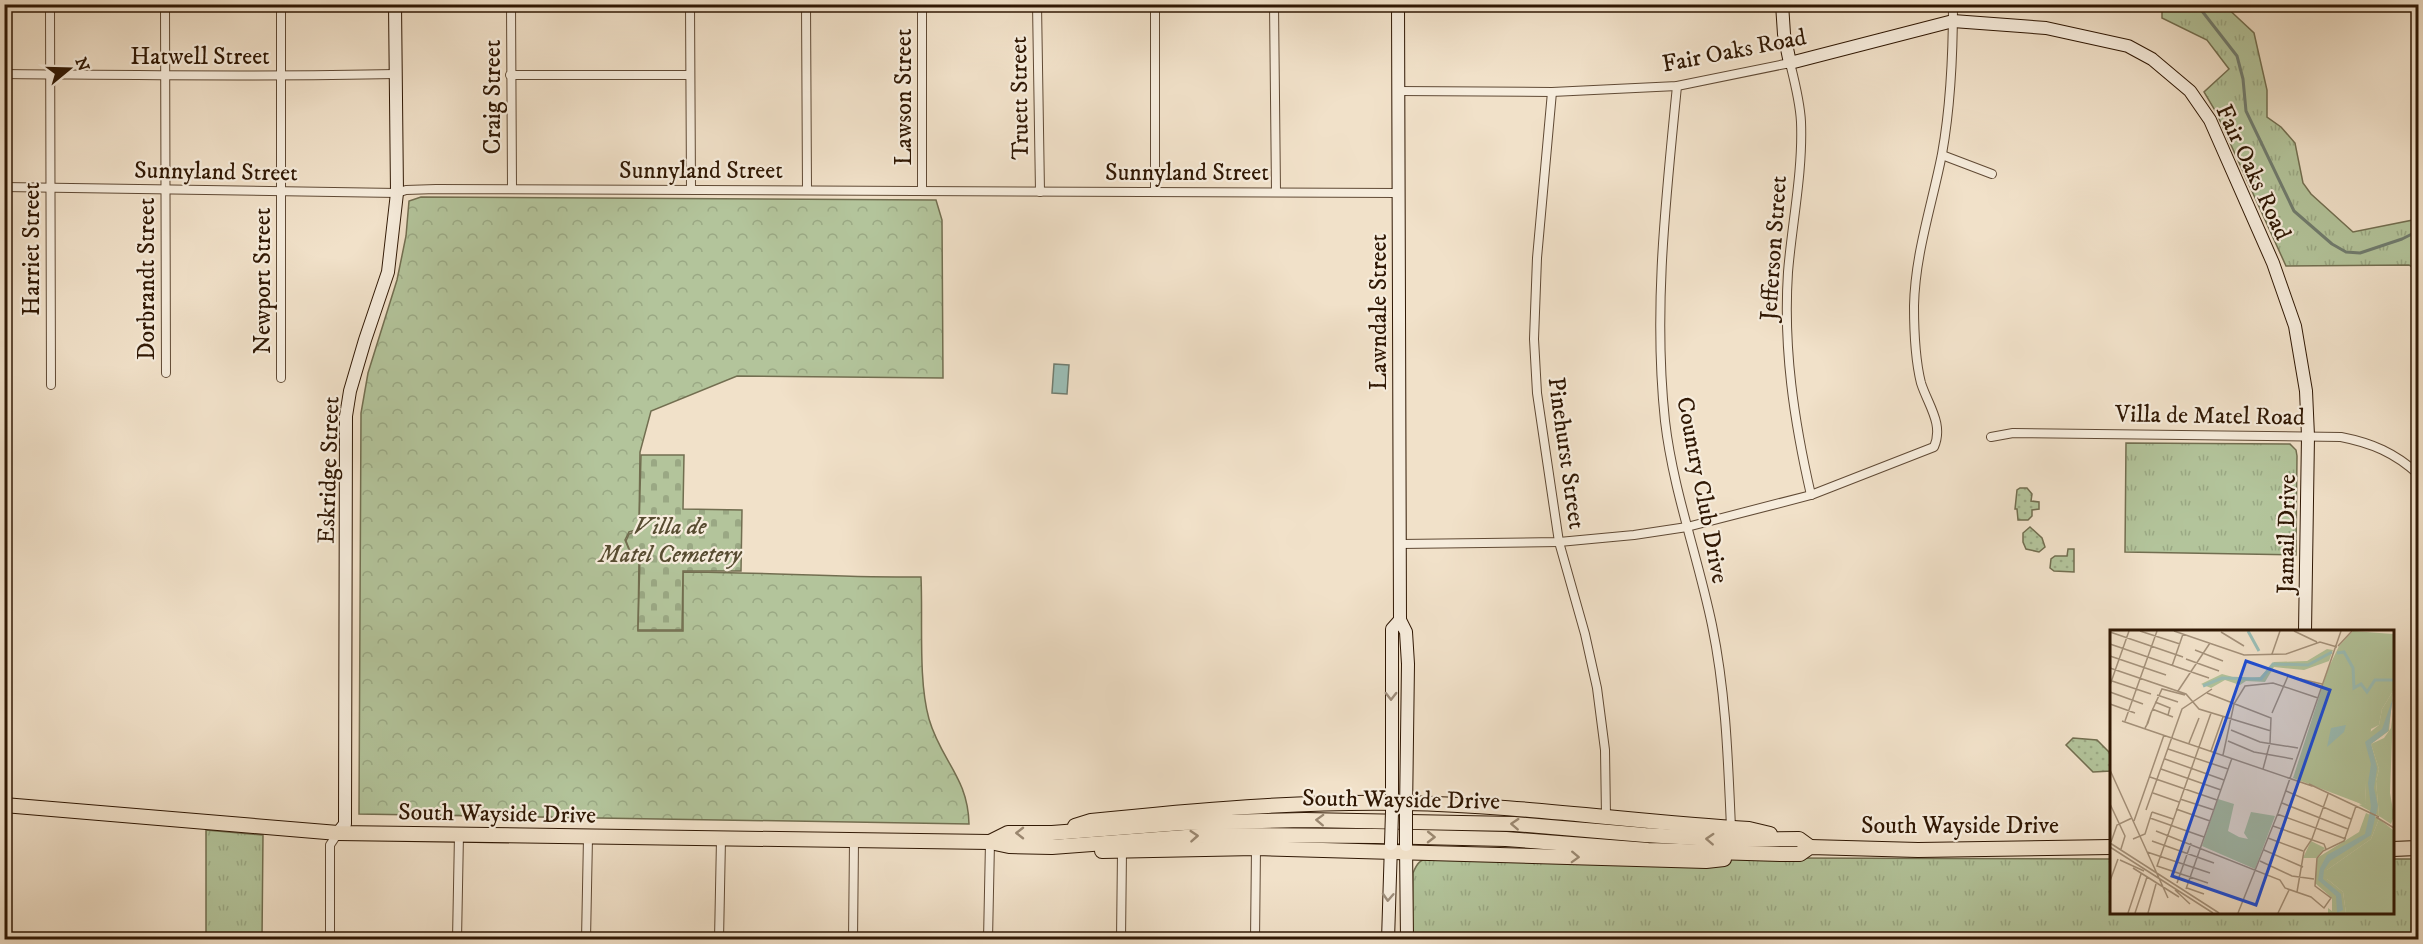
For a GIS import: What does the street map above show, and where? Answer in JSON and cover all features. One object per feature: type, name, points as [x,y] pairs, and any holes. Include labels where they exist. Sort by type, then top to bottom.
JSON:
[{"type":"main road","name":"South Wayside Drive","points":[[4,805],[338,833],[990,842],[1009,846],[1182,823],[1305,820],[1514,824],[1655,836],[1731,840],[1799,839],[1810,847],[1917,850],[2110,847]]},
{"type":"main road","points":[[1052,840],[1091,821],[1246,806],[1515,807],[1749,829],[1789,839]]},
{"type":"main road","name":"South Wayside Drive","points":[[1052,840],[1212,835],[1364,836],[1506,839],[1648,850],[1782,854],[1800,854],[1810,847]]},
{"type":"main road","points":[[1052,840],[1092,851],[1256,848],[1406,849],[1706,861],[1782,854]]},
{"type":"main road","points":[[2393,849],[2418,849]]},
{"type":"street","name":"Harriet Street","points":[[50,4],[51,385]]},
{"type":"street","name":"Dorbrandt Street","points":[[165,4],[166,373]]},
{"type":"street","name":"Newport Street","points":[[281,4],[281,378]]},
{"type":"street","name":"Eskridge Street","points":[[338,833],[345,824],[346,417],[350,391],[388,272],[397,193],[395,4]]},
{"type":"street","name":"Craig Street","points":[[511,4],[512,189]]},
{"type":"street","points":[[690,4],[691,189]]},
{"type":"street","points":[[806,4],[807,190]]},
{"type":"street","name":"Lawson Street","points":[[922,4],[922,189]]},
{"type":"street","name":"Truett Street","points":[[1038,4],[1040,192]]},
{"type":"street","points":[[1155,4],[1155,191]]},
{"type":"street","points":[[1274,4],[1276,192]]},
{"type":"street","name":"Lawndale Street","points":[[1398,4],[1400,620],[1406,632],[1408,664],[1407,939]]},
{"type":"street","name":"Jefferson Street","points":[[1782,4],[1790,63],[1798,93],[1801,130],[1788,273],[1789,367],[1797,429],[1811,495]]},
{"type":"street","points":[[1400,544],[1559,542],[1687,527],[1811,495],[1934,447],[1938,438],[1937,424],[1921,382],[1914,304],[1921,243],[1942,155],[1952,91],[1953,4]]},
{"type":"street","name":"Fair Oaks Road","points":[[1398,91],[1552,92],[1677,86],[1790,63],[1953,21],[2046,28],[2128,46],[2152,59],[2190,91],[2210,120],[2288,300],[2303,370],[2308,436]]},
{"type":"street","name":"Hatwell Street","points":[[4,74],[166,76],[395,74]]},
{"type":"street","points":[[510,75],[690,75]]},
{"type":"street","name":"Country Club Drive","points":[[1677,86],[1664,231],[1659,325],[1665,423],[1687,527],[1712,625],[1723,691],[1728,745],[1731,828]]},
{"type":"street","name":"Pinehurst Street","points":[[1552,92],[1537,258],[1534,339],[1537,393],[1559,542],[1585,634],[1597,688],[1605,750],[1606,816]]},
{"type":"street","points":[[1942,155],[1992,174]]},
{"type":"street","name":"Sunnyland Street","points":[[4,187],[397,193],[406,190],[512,189],[922,189],[942,192],[1398,193]]},
{"type":"street","name":"Villa de Matel Road","points":[[1992,437],[2013,433],[2341,437],[2383,449],[2403,460],[2418,474]]},
{"type":"street","name":"Jamail Drive","points":[[2305,630],[2308,436]]},
{"type":"street","name":"Lawndale Street","points":[[1388,939],[1392,807],[1392,629],[1400,620]]},
{"type":"street","points":[[1392,664],[1408,664]]},
{"type":"street","points":[[330,939],[330,845],[338,833]]},
{"type":"street","points":[[457,939],[459,834]]},
{"type":"street","points":[[586,939],[588,837]]},
{"type":"street","points":[[719,939],[721,839]]},
{"type":"street","points":[[853,939],[855,841]]},
{"type":"street","points":[[988,939],[990,842]]},
{"type":"street","points":[[1255,939],[1256,848]]},
{"type":"street","points":[[1121,939],[1122,850]]},
{"type":"green space","points":[[2223,4],[2254,33],[2267,90],[2267,117],[2281,127],[2295,143],[2303,183],[2311,194],[2353,232],[2418,219],[2418,271],[2409,265],[2286,266],[2216,112],[2204,92],[2229,69],[2207,40],[2162,18],[2162,5]]},
{"type":"green space","points":[[421,197],[936,200],[942,220],[943,378],[737,376],[651,411],[640,452],[639,529],[629,532],[625,540],[630,552],[639,557],[638,631],[683,631],[683,572],[921,577],[923,686],[929,719],[940,747],[964,794],[969,824],[359,814],[361,413],[368,373],[397,280],[406,236],[409,201]]},
{"type":"green space","points":[[2126,443],[2290,444],[2296,450],[2297,456],[2296,555],[2125,552]]},
{"type":"green space","name":"Villa de Matel Cemetery","points":[[641,455],[684,455],[683,509],[742,510],[741,571],[683,571],[682,630],[638,630],[640,556],[630,551],[626,541],[629,534],[639,530]]},
{"type":"green space","points":[[2027,488],[2032,494],[2031,501],[2039,502],[2039,509],[2032,510],[2032,516],[2028,520],[2018,520],[2017,509],[2015,509],[2017,490]]},
{"type":"green space","points":[[2030,527],[2042,538],[2045,547],[2039,552],[2026,549],[2023,542],[2023,533]]},
{"type":"green space","points":[[2068,549],[2074,549],[2074,572],[2054,571],[2050,568],[2051,559],[2055,556],[2067,556]]},
{"type":"green space","points":[[2073,738],[2097,740],[2110,753],[2110,771],[2093,772],[2066,745]]},
{"type":"green space","points":[[206,830],[263,835],[262,939],[206,939]]},
{"type":"green space","points":[[1430,857],[2110,859],[2110,914],[2393,914],[2393,859],[2418,859],[2418,939],[1412,940],[1413,873],[1419,862]]},
{"type":"water","points":[[1054,364],[1069,365],[1067,394],[1052,393]]},
{"type":"waterway","points":[[2200,4],[2202,11],[2237,56],[2243,79],[2246,111],[2294,211],[2332,244],[2346,252],[2360,253],[2402,239],[2418,231]]}]
